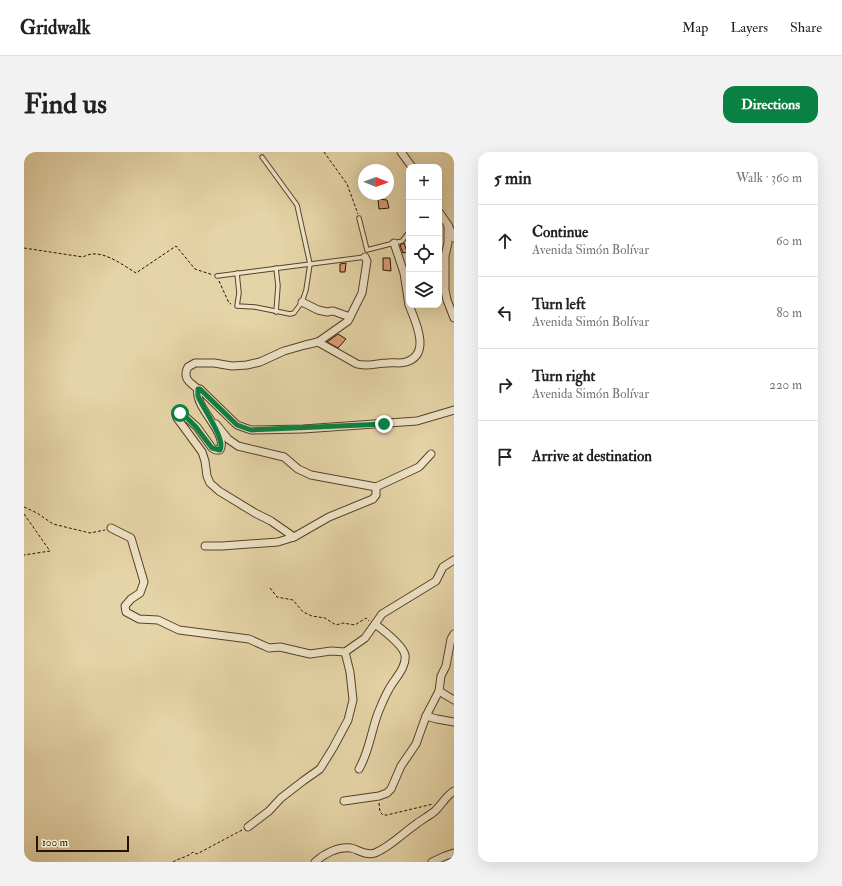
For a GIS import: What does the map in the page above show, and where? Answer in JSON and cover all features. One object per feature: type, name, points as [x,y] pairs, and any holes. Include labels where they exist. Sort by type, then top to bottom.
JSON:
[{"type":"street","points":[[401,152],[410,164]]},
{"type":"street","points":[[442,216],[454,238]]},
{"type":"street","points":[[448,225],[448,243],[445,256],[445,290],[454,318]]},
{"type":"street","points":[[394,243],[404,273],[406,286]]},
{"type":"street","points":[[365,257],[367,261],[362,293],[348,321],[318,342],[284,351],[260,362],[246,365],[232,366],[214,363],[195,363],[188,367],[185,375],[187,380],[203,391],[209,399],[237,425],[251,430],[302,429],[417,421],[454,410]]},
{"type":"street","points":[[302,302],[318,310],[327,312],[333,311],[350,317]]},
{"type":"street","points":[[318,342],[363,366],[387,363],[405,363],[416,356],[421,345],[410,308]]},
{"type":"street","points":[[198,389],[198,396],[222,442],[220,450],[212,448],[187,418],[180,413],[176,415],[176,418],[202,452],[210,484],[236,502],[271,521],[294,537]]},
{"type":"street","points":[[210,418],[220,427],[228,439],[238,446],[284,457],[298,469],[311,475],[376,487],[419,467],[431,454]]},
{"type":"street","points":[[205,546],[278,542],[294,537],[329,518],[373,499],[376,495],[376,487]]},
{"type":"street","points":[[111,528],[131,538],[144,582],[140,593],[131,599],[125,606],[126,612],[139,619],[158,620],[180,630],[249,639],[269,648],[280,647],[310,654],[332,651],[345,652],[365,638],[382,614],[436,581],[443,567],[454,560]]},
{"type":"street","points":[[359,769],[378,714],[389,688],[405,663],[405,654],[400,647],[387,633],[375,624]]},
{"type":"street","points":[[344,801],[387,794],[391,789],[401,766],[416,744],[426,716],[439,691],[441,676],[446,666],[451,639],[454,634]]},
{"type":"street","points":[[248,827],[269,811],[281,798],[302,781],[320,769],[333,748],[348,720],[353,700],[350,672],[345,652]]},
{"type":"street","points":[[439,691],[454,700]]},
{"type":"street","points":[[426,716],[454,722]]},
{"type":"street","points":[[315,862],[324,854],[336,850],[350,848],[368,854],[374,853],[400,837],[434,812],[449,794],[454,791]]},
{"type":"street","points":[[432,862],[454,853]]},
{"type":"lane","points":[[237,273],[239,293],[237,306],[255,307],[290,314],[294,313],[302,302],[306,290],[310,264],[297,205],[262,157]]},
{"type":"lane","points":[[359,218],[366,249],[379,248],[402,241],[406,236]]},
{"type":"lane","points":[[217,276],[365,257]]},
{"type":"lane","points":[[276,268],[278,286],[276,312]]},
{"type":"path","points":[[324,152],[347,184],[359,218]]},
{"type":"path","points":[[24,248],[83,257],[89,253],[108,256],[136,273],[176,246],[195,269],[217,276],[229,303],[237,306]]},
{"type":"path","points":[[24,507],[37,513],[53,524],[90,533],[111,528]]},
{"type":"path","points":[[24,514],[50,551],[24,555]]},
{"type":"path","points":[[270,588],[277,598],[293,600],[302,612],[312,616],[325,618],[336,625],[355,625],[366,618],[375,624]]},
{"type":"path","points":[[379,796],[380,812],[383,815],[400,813],[433,803]]},
{"type":"path","points":[[173,862],[190,855],[193,852],[197,854],[248,827]]},
{"type":"building","points":[[378,200],[387,200],[389,208],[379,209]]},
{"type":"building","points":[[404,243],[406,252],[403,253],[400,245]]},
{"type":"building","points":[[383,258],[390,258],[391,271],[383,270]]},
{"type":"building","points":[[346,263],[345,272],[340,272],[340,264]]},
{"type":"building","points":[[338,334],[346,339],[338,348],[327,342]]},
{"type":"route","points":[[180,413],[196,427],[212,448],[216,450],[220,450],[222,442],[201,404],[197,392],[198,389],[203,391],[209,399],[230,419],[244,429],[302,429],[384,424]]}]
